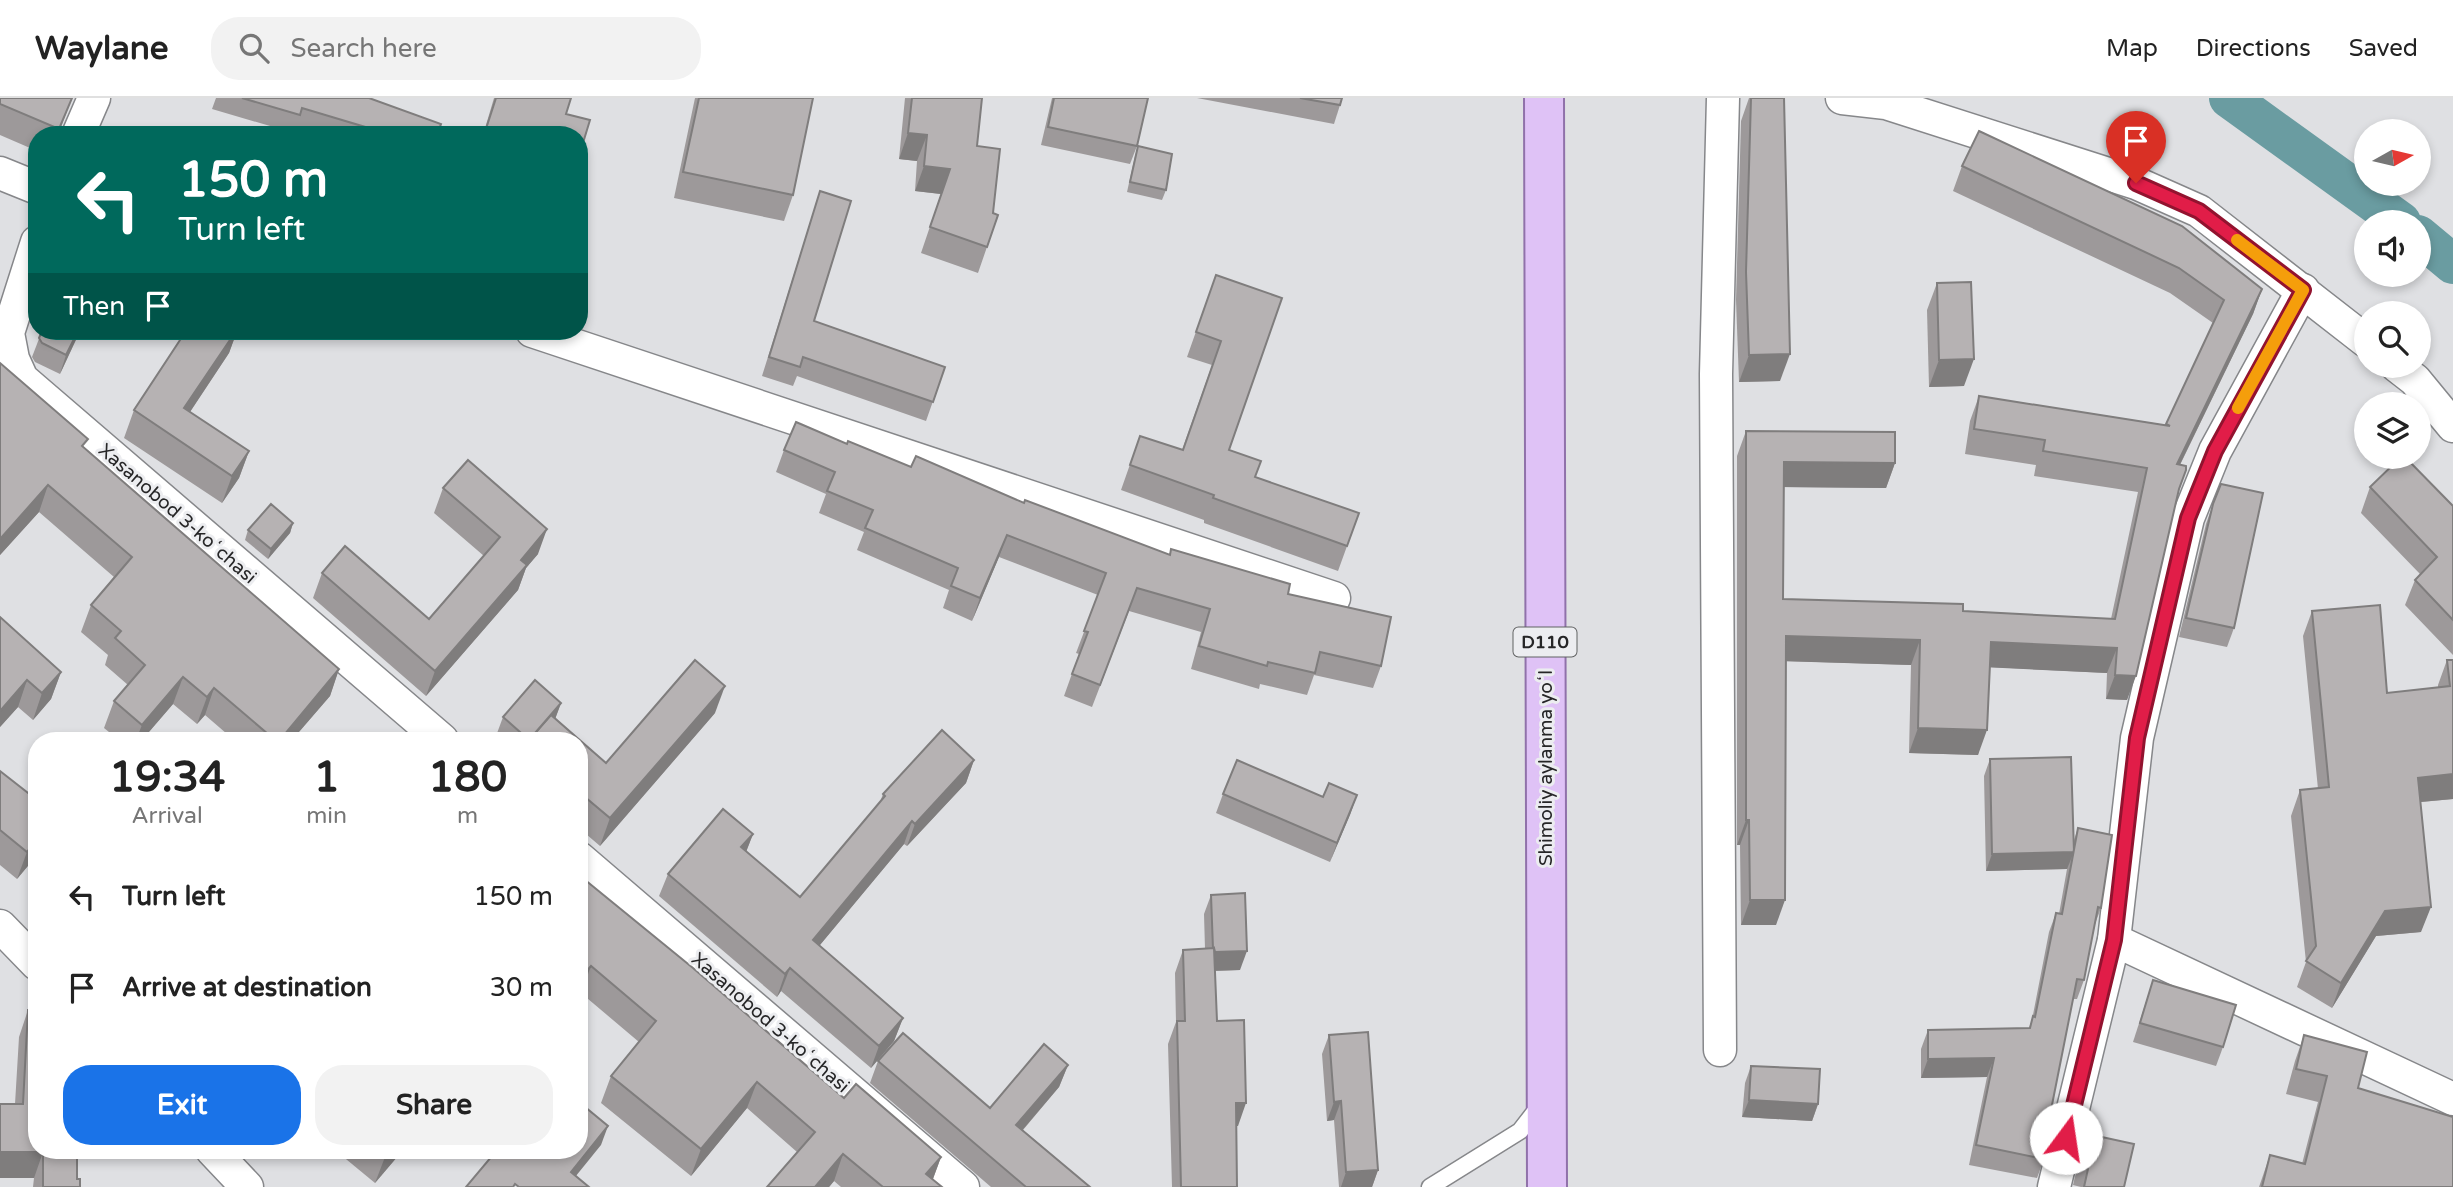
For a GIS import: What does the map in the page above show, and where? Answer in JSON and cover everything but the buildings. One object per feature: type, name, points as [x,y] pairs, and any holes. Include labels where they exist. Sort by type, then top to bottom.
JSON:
[{"type":"main road","name":"Shimoliy aylanma yoʻl","points":[[1544,98],[1546,1187]]},
{"type":"street","points":[[82,126],[94,98]]},
{"type":"street","points":[[1720,1051],[1716,374],[1723,98]]},
{"type":"street","points":[[1842,98],[1886,103],[2136,183],[2199,211],[2354,331]]},
{"type":"street","points":[[0,173],[28,184]]},
{"type":"street","name":"Xasanobod 3-koʻchasi","points":[[28,270],[8,333],[13,359],[22,379],[433,732]]},
{"type":"street","points":[[2054,1187],[2114,940],[2137,738],[2188,518],[2215,451],[2303,290]]},
{"type":"street","points":[[559,340],[1334,598]]},
{"type":"street","points":[[2412,378],[2453,426]]},
{"type":"street","name":"Xasanobod 3-koʻchasi","points":[[588,866],[962,1187]]},
{"type":"street","points":[[0,926],[28,955]]},
{"type":"street","points":[[2114,940],[2453,1099]]},
{"type":"street","points":[[221,1159],[247,1187]]},
{"type":"lane","points":[[1430,1187],[1520,1131],[1546,1097]]},
{"type":"waterway","points":[[2229,98],[2384,210]]},
{"type":"waterway","points":[[2431,246],[2453,264]]},
{"type":"slow traffic","points":[[2237,240],[2303,290],[2238,408]]},
{"type":"route","points":[[2066,1138],[2114,940],[2137,738],[2188,518],[2215,451],[2303,290],[2199,211],[2136,183]]}]
